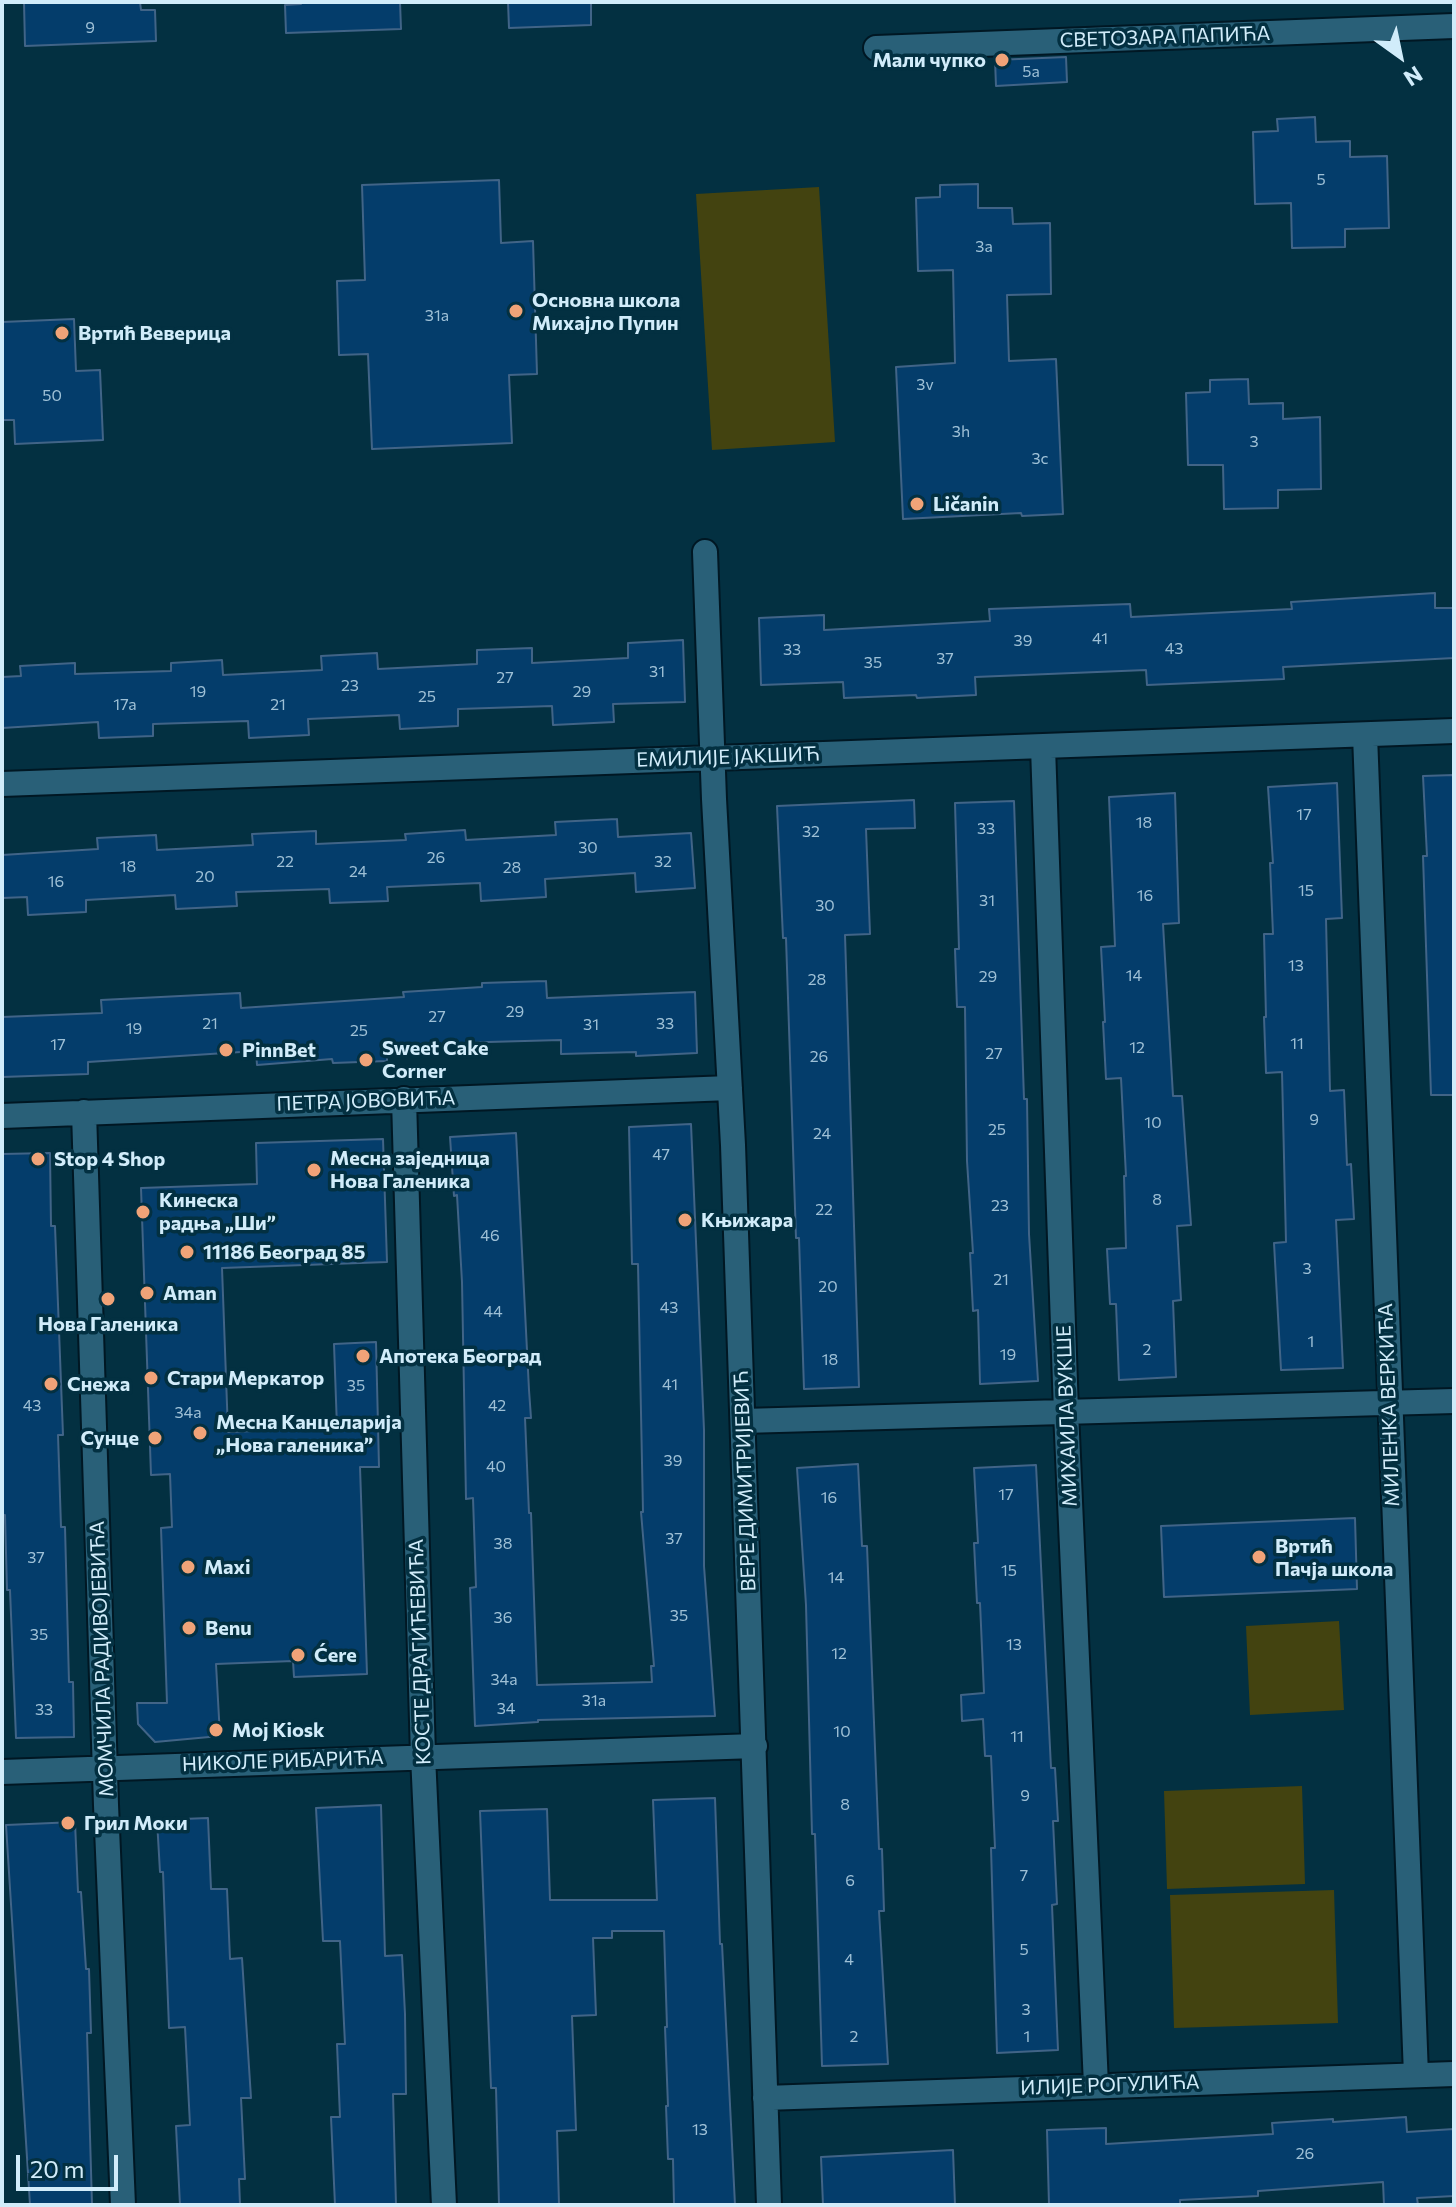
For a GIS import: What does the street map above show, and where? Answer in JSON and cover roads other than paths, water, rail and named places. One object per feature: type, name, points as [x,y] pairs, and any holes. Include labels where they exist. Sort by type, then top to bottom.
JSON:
[{"type":"street","name":"СВЕТОЗАРА ПАПИЋА","points":[[876,48],[1454,26]]},
{"type":"street","name":"ВЕРЕ ДИМИТРИЈЕВИЋ","points":[[705,552],[743,1421],[769,2205]]},
{"type":"street","name":"ЕМИЛИЈЕ ЈАКШИЋ","points":[[2,784],[1454,731]]},
{"type":"street","name":"МИЛЕНКА ВЕРКИЋА","points":[[1365,735],[1416,2075]]},
{"type":"street","name":"МИХАИЛА ВУКШЕ","points":[[1043,747],[1066,1412],[1096,2085]]},
{"type":"street","name":"ПЕТРА ЈОВОВИЋА","points":[[2,1116],[730,1088]]},
{"type":"street","name":"КОСТЕ ДРАГИЋЕВИЋА","points":[[404,1099],[423,1756],[444,2205]]},
{"type":"street","name":"МОМЧИЛА РАДИВОЈЕВИЋА","points":[[84,1112],[105,1768],[123,2205]]},
{"type":"street","points":[[743,1421],[1454,1401]]},
{"type":"street","name":"НИКОЛЕ РИБАРИЋА","points":[[2,1772],[755,1746]]},
{"type":"street","name":"ИЛИЈЕ РОГУЛИЋА","points":[[765,2098],[1454,2074]]},
{"type":"place","name":"Мали чупко","points":[[1002,60]]},
{"type":"place","name":"Основна школа Михајло Пупин","points":[[516,311]]},
{"type":"place","name":"Вртић Веверица","points":[[62,333]]},
{"type":"place","name":"Ličanin","points":[[917,504]]},
{"type":"place","name":"PinnBet","points":[[226,1050]]},
{"type":"place","name":"Sweet Cake Corner","points":[[366,1060]]},
{"type":"place","name":"Stop 4 Shop","points":[[38,1159]]},
{"type":"place","name":"Месна заједница Нова Галеника","points":[[314,1170]]},
{"type":"place","name":"Кинеска радња „Ши”","points":[[143,1212]]},
{"type":"place","name":"Књижара","points":[[685,1220]]},
{"type":"place","name":"11186 Београд 85","points":[[187,1252]]},
{"type":"place","name":"Aman","points":[[147,1293]]},
{"type":"place","name":"Нова Галеника","points":[[108,1299]]},
{"type":"place","name":"Апотека Београд","points":[[363,1356]]},
{"type":"place","name":"Стари Меркатор","points":[[151,1378]]},
{"type":"place","name":"Снежа","points":[[51,1384]]},
{"type":"place","name":"Месна Канцеларија „Нова галеника”","points":[[200,1433]]},
{"type":"place","name":"Сунце","points":[[155,1438]]},
{"type":"place","name":"Вртић Пачја школа","points":[[1259,1557]]},
{"type":"place","name":"Maxi","points":[[188,1567]]},
{"type":"place","name":"Benu","points":[[189,1628]]},
{"type":"place","name":"Ćere","points":[[298,1655]]},
{"type":"place","name":"Moj Kiosk","points":[[216,1730]]},
{"type":"place","name":"Грил Моки","points":[[68,1823]]}]
